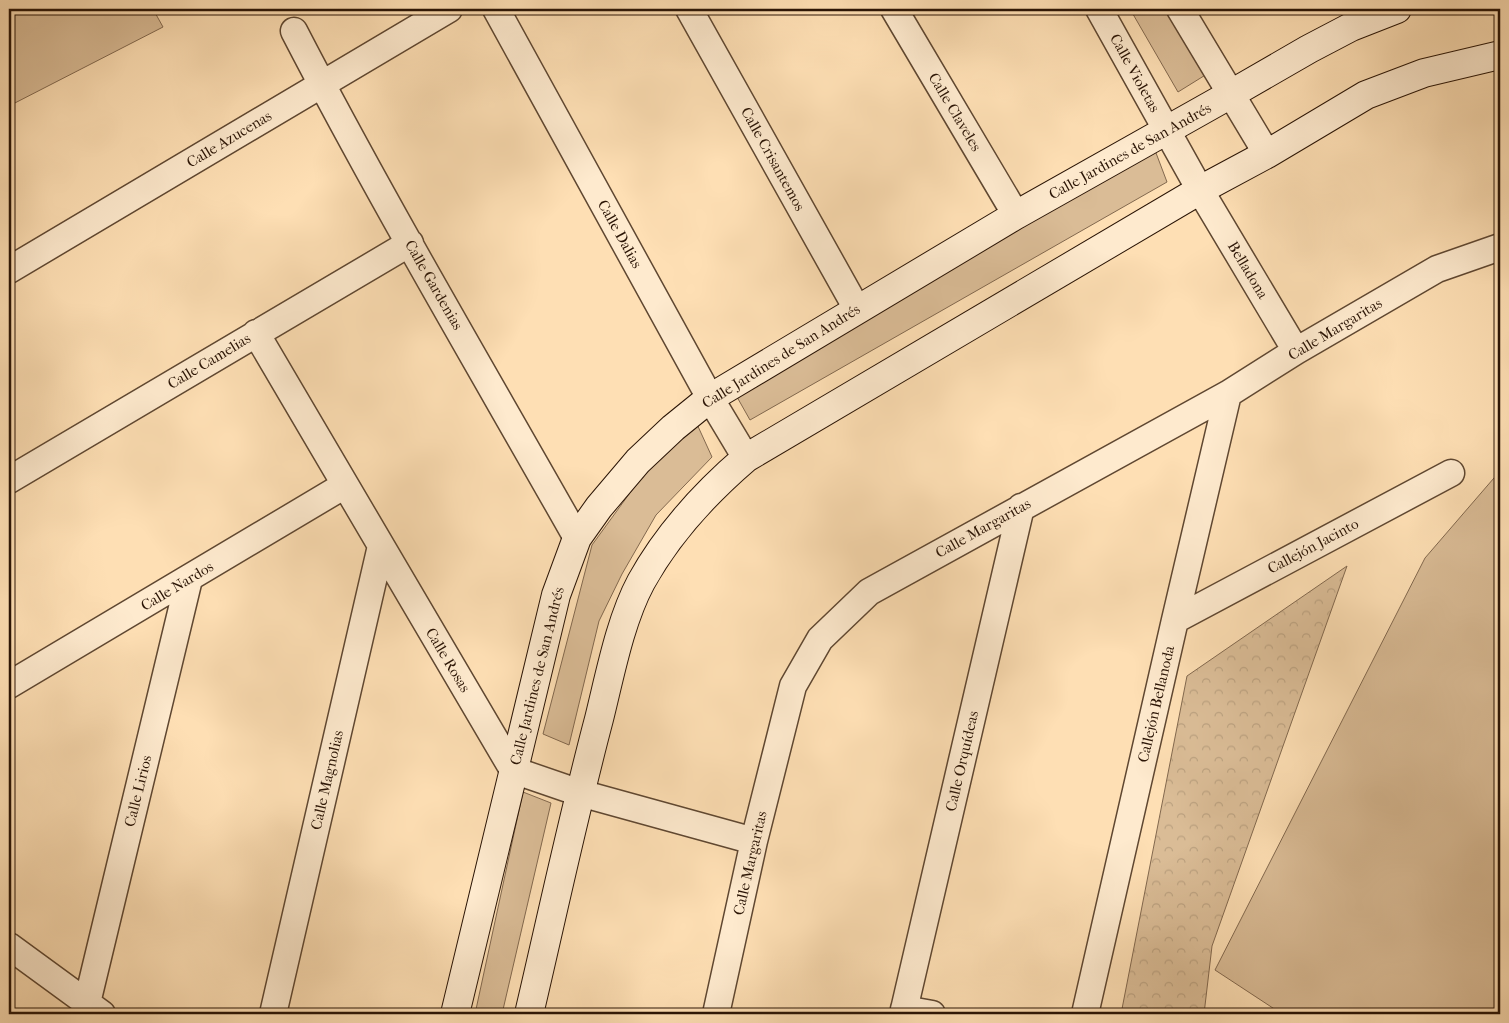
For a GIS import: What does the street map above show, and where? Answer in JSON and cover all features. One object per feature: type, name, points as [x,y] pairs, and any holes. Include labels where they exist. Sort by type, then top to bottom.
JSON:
[{"type":"street","name":"Calle Azucenas","points":[[9,270],[449,9]]},
{"type":"street","name":"Calle Dalias","points":[[496,9],[710,398],[746,458]]},
{"type":"street","name":"Calle Crisantemos","points":[[689,9],[857,310]]},
{"type":"street","name":"Calle Claveles","points":[[894,9],[1016,215]]},
{"type":"street","name":"Calle Violetas","points":[[1100,9],[1200,190]]},
{"type":"street","points":[[1180,9],[1267,154]]},
{"type":"street","name":"Calle Jardines de San Andrés","points":[[455,1014],[513,770],[523,739],[556,595],[577,538],[638,461],[672,428],[710,398],[1016,215],[1309,49],[1351,27],[1397,9]]},
{"type":"street","name":"Calle Gardenias","points":[[294,31],[321,84],[410,244],[577,538]]},
{"type":"street","points":[[529,1014],[580,793],[625,619],[640,584],[660,550],[686,515],[718,482],[746,458],[1200,190],[1267,154],[1366,95],[1424,73],[1500,55]]},
{"type":"street","name":"Belladona","points":[[1200,190],[1296,351]]},
{"type":"street","name":"Calle Camelias","points":[[9,480],[410,244]]},
{"type":"street","name":"Calle Margaritas","points":[[716,1014],[754,841],[793,686],[820,639],[869,592],[1228,394],[1296,351],[1437,269],[1500,247]]},
{"type":"street","name":"Calle Rosas","points":[[256,333],[513,770]]},
{"type":"street","name":"Callejón Bellanoda","points":[[1085,1014],[1228,394]]},
{"type":"street","name":"Callejón Jacinto","points":[[1175,620],[1451,473]]},
{"type":"street","name":"Calle Nardos","points":[[9,685],[345,485]]},
{"type":"street","name":"Calle Orquídeas","points":[[903,1012],[1022,507]]},
{"type":"street","name":"Calle Magnolias","points":[[273,1014],[381,546]]},
{"type":"street","name":"Calle Lirios","points":[[94,1009],[189,579]]},
{"type":"street","points":[[513,770],[580,793],[754,841]]},
{"type":"street","points":[[9,946],[94,1009]]},
{"type":"street","points":[[903,1012],[932,1014]]},
{"type":"green space","points":[[9,9],[153,9],[163,27],[9,106]]},
{"type":"green space","points":[[1130,9],[1170,9],[1207,74],[1178,92]]},
{"type":"green space","points":[[1153,145],[1167,182],[750,420],[737,397]]},
{"type":"green space","points":[[696,422],[712,457],[656,515],[622,574],[599,621],[569,745],[543,734],[592,545],[643,475]]},
{"type":"green space","points":[[1500,471],[1500,1014],[1282,1014],[1215,970],[1425,558]]},
{"type":"green space","points":[[1347,566],[1212,946],[1204,1014],[1121,1014],[1187,676]]},
{"type":"green space","points":[[523,792],[551,803],[502,1014],[475,1014]]}]
